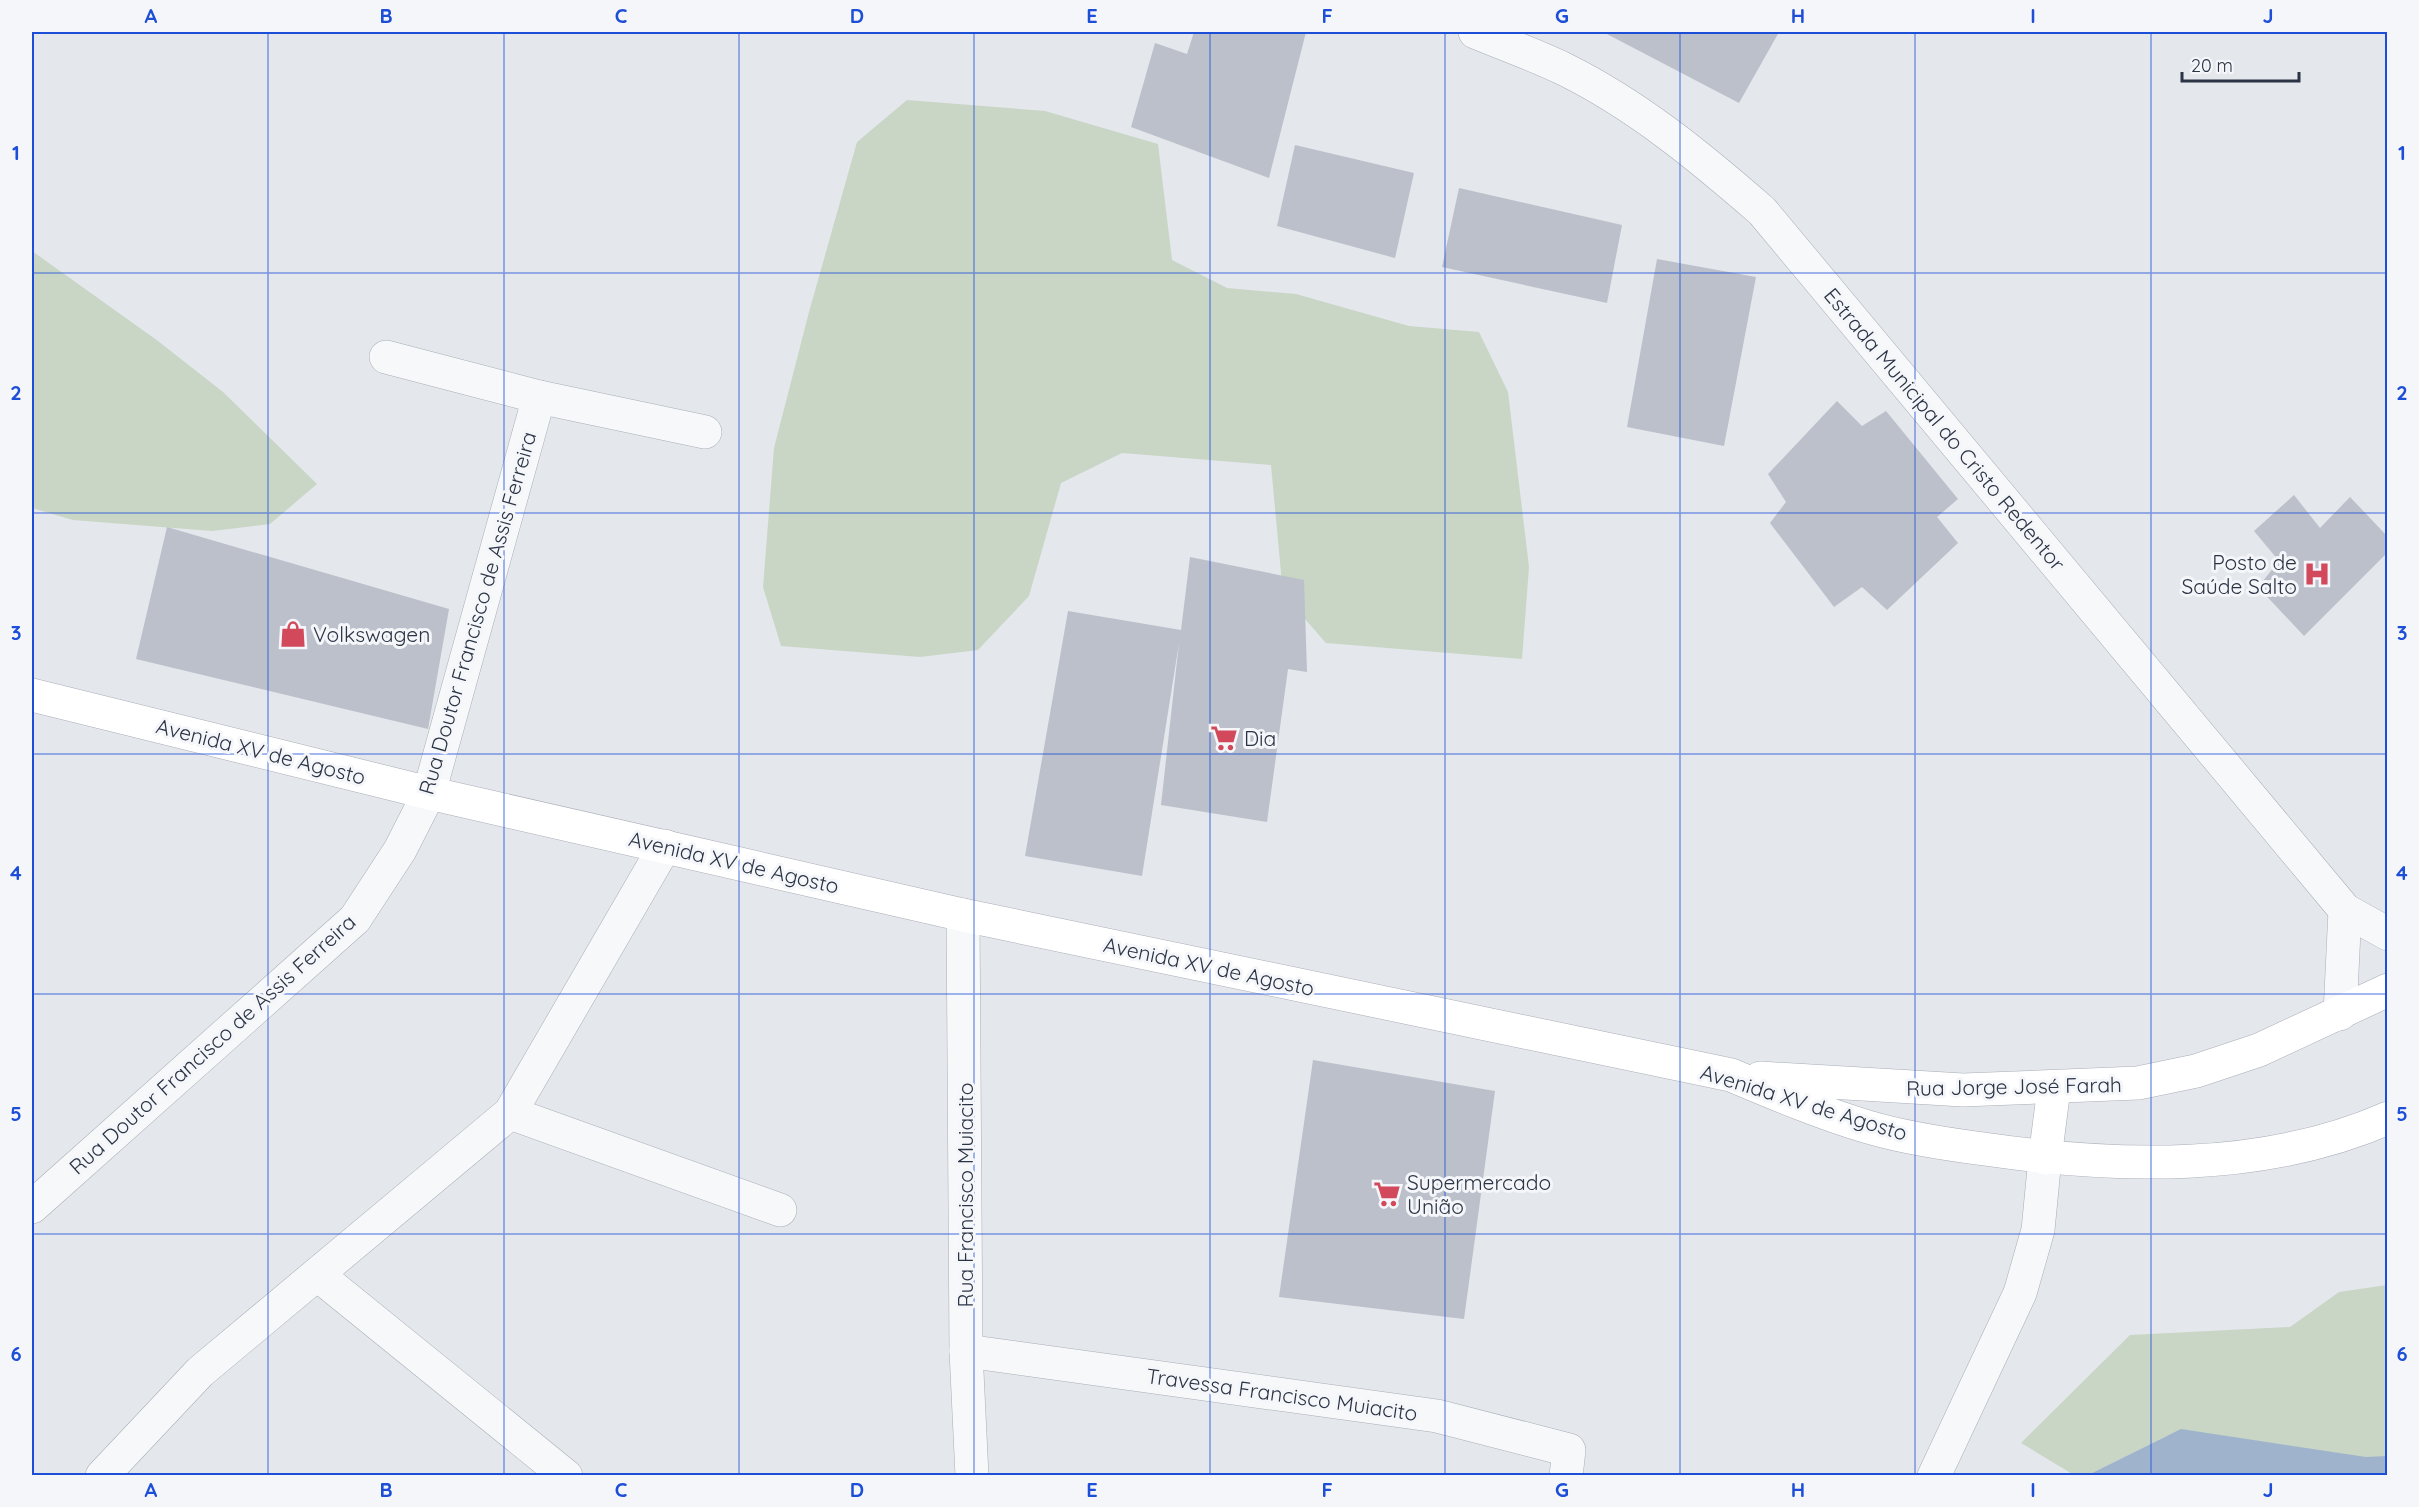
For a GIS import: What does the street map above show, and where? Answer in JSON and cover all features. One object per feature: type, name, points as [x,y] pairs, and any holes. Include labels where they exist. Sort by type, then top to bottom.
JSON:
[{"type":"street","name":"Estrada Municipal do Cristo Redentor","points":[[1475,32],[1564,69],[1635,110],[1692,150],[1762,210],[2345,910],[2388,934]]},
{"type":"street","points":[[386,357],[538,397],[705,432]]},
{"type":"street","name":"Rua Doutor Francisco de Assis Ferreira","points":[[32,1207],[355,919],[400,850],[429,793],[538,397]]},
{"type":"street","name":"Avenida XV de Agosto","points":[[32,695],[429,793],[963,915],[1731,1075],[1807,1106],[1870,1128],[1944,1144],[2045,1158],[2151,1162],[2232,1158],[2306,1144],[2388,1118]]},
{"type":"street","points":[[102,1476],[200,1372],[510,1113],[665,846]]},
{"type":"street","points":[[2340,1014],[2345,910]]},
{"type":"street","name":"Rua Francisco Muiacito","points":[[963,915],[966,1351],[972,1476]]},
{"type":"street","name":"Rua Jorge José Farah","points":[[1731,1075],[1894,1088],[1964,1090],[2138,1083],[2196,1071],[2259,1050],[2388,990]]},
{"type":"street","points":[[1934,1476],[2020,1293],[2038,1230],[2054,1088]]},
{"type":"street","points":[[510,1113],[780,1210]]},
{"type":"street","points":[[318,1275],[566,1476]]},
{"type":"street","name":"Travessa Francisco Muiacito","points":[[966,1351],[1437,1416],[1569,1450],[1566,1476]]},
{"type":"green space","points":[[907,100],[1045,111],[1158,144],[1172,260],[1227,288],[1296,294],[1409,326],[1479,332],[1508,392],[1529,567],[1522,659],[1326,643],[1283,594],[1271,465],[1122,453],[1061,483],[1029,596],[978,650],[920,657],[781,646],[763,587],[774,448],[809,312],[857,142]]},
{"type":"green space","points":[[32,251],[158,341],[223,392],[317,484],[270,524],[212,531],[73,520],[32,508]]},
{"type":"green space","points":[[2387,1285],[2387,1464],[2167,1436],[2088,1475],[2074,1475],[2021,1443],[2130,1335],[2290,1327],[2339,1292]]},
{"type":"water","points":[[2181,1429],[2366,1457],[2387,1456],[2387,1475],[2088,1475]]},
{"type":"building","points":[[1194,32],[1306,32],[1269,178],[1131,127],[1155,43],[1187,54]]},
{"type":"building","points":[[1603,32],[1779,32],[1739,103]]},
{"type":"building","points":[[1295,145],[1414,173],[1395,258],[1277,226]]},
{"type":"building","points":[[1459,188],[1622,225],[1607,303],[1442,267]]},
{"type":"building","points":[[1657,259],[1756,277],[1724,446],[1627,427]]},
{"type":"building","points":[[1837,401],[1862,426],[1886,411],[1958,499],[1937,517],[1958,543],[1887,610],[1862,587],[1834,607],[1770,523],[1786,502],[1768,474]]},
{"type":"building","name":"Posto de Saúde Salto","points":[[2294,495],[2320,528],[2350,497],[2388,537],[2388,552],[2304,636],[2258,587],[2279,561],[2254,531]]},
{"type":"building","name":"Volkswagen","points":[[167,527],[449,609],[428,729],[136,659]]},
{"type":"building","points":[[1190,557],[1304,580],[1307,672],[1288,669],[1267,822],[1161,805],[1179,643],[1142,876],[1025,856],[1068,611],[1181,630]]},
{"type":"building","name":"Supermercado União","points":[[1313,1060],[1495,1091],[1464,1319],[1279,1297]]},
{"type":"place","name":"Posto de Saúde Salto","points":[[2317,574]]},
{"type":"place","name":"Volkswagen","points":[[293,634]]},
{"type":"place","name":"Dia","points":[[1224,738]]},
{"type":"place","name":"Supermercado União","points":[[1387,1194]]}]
